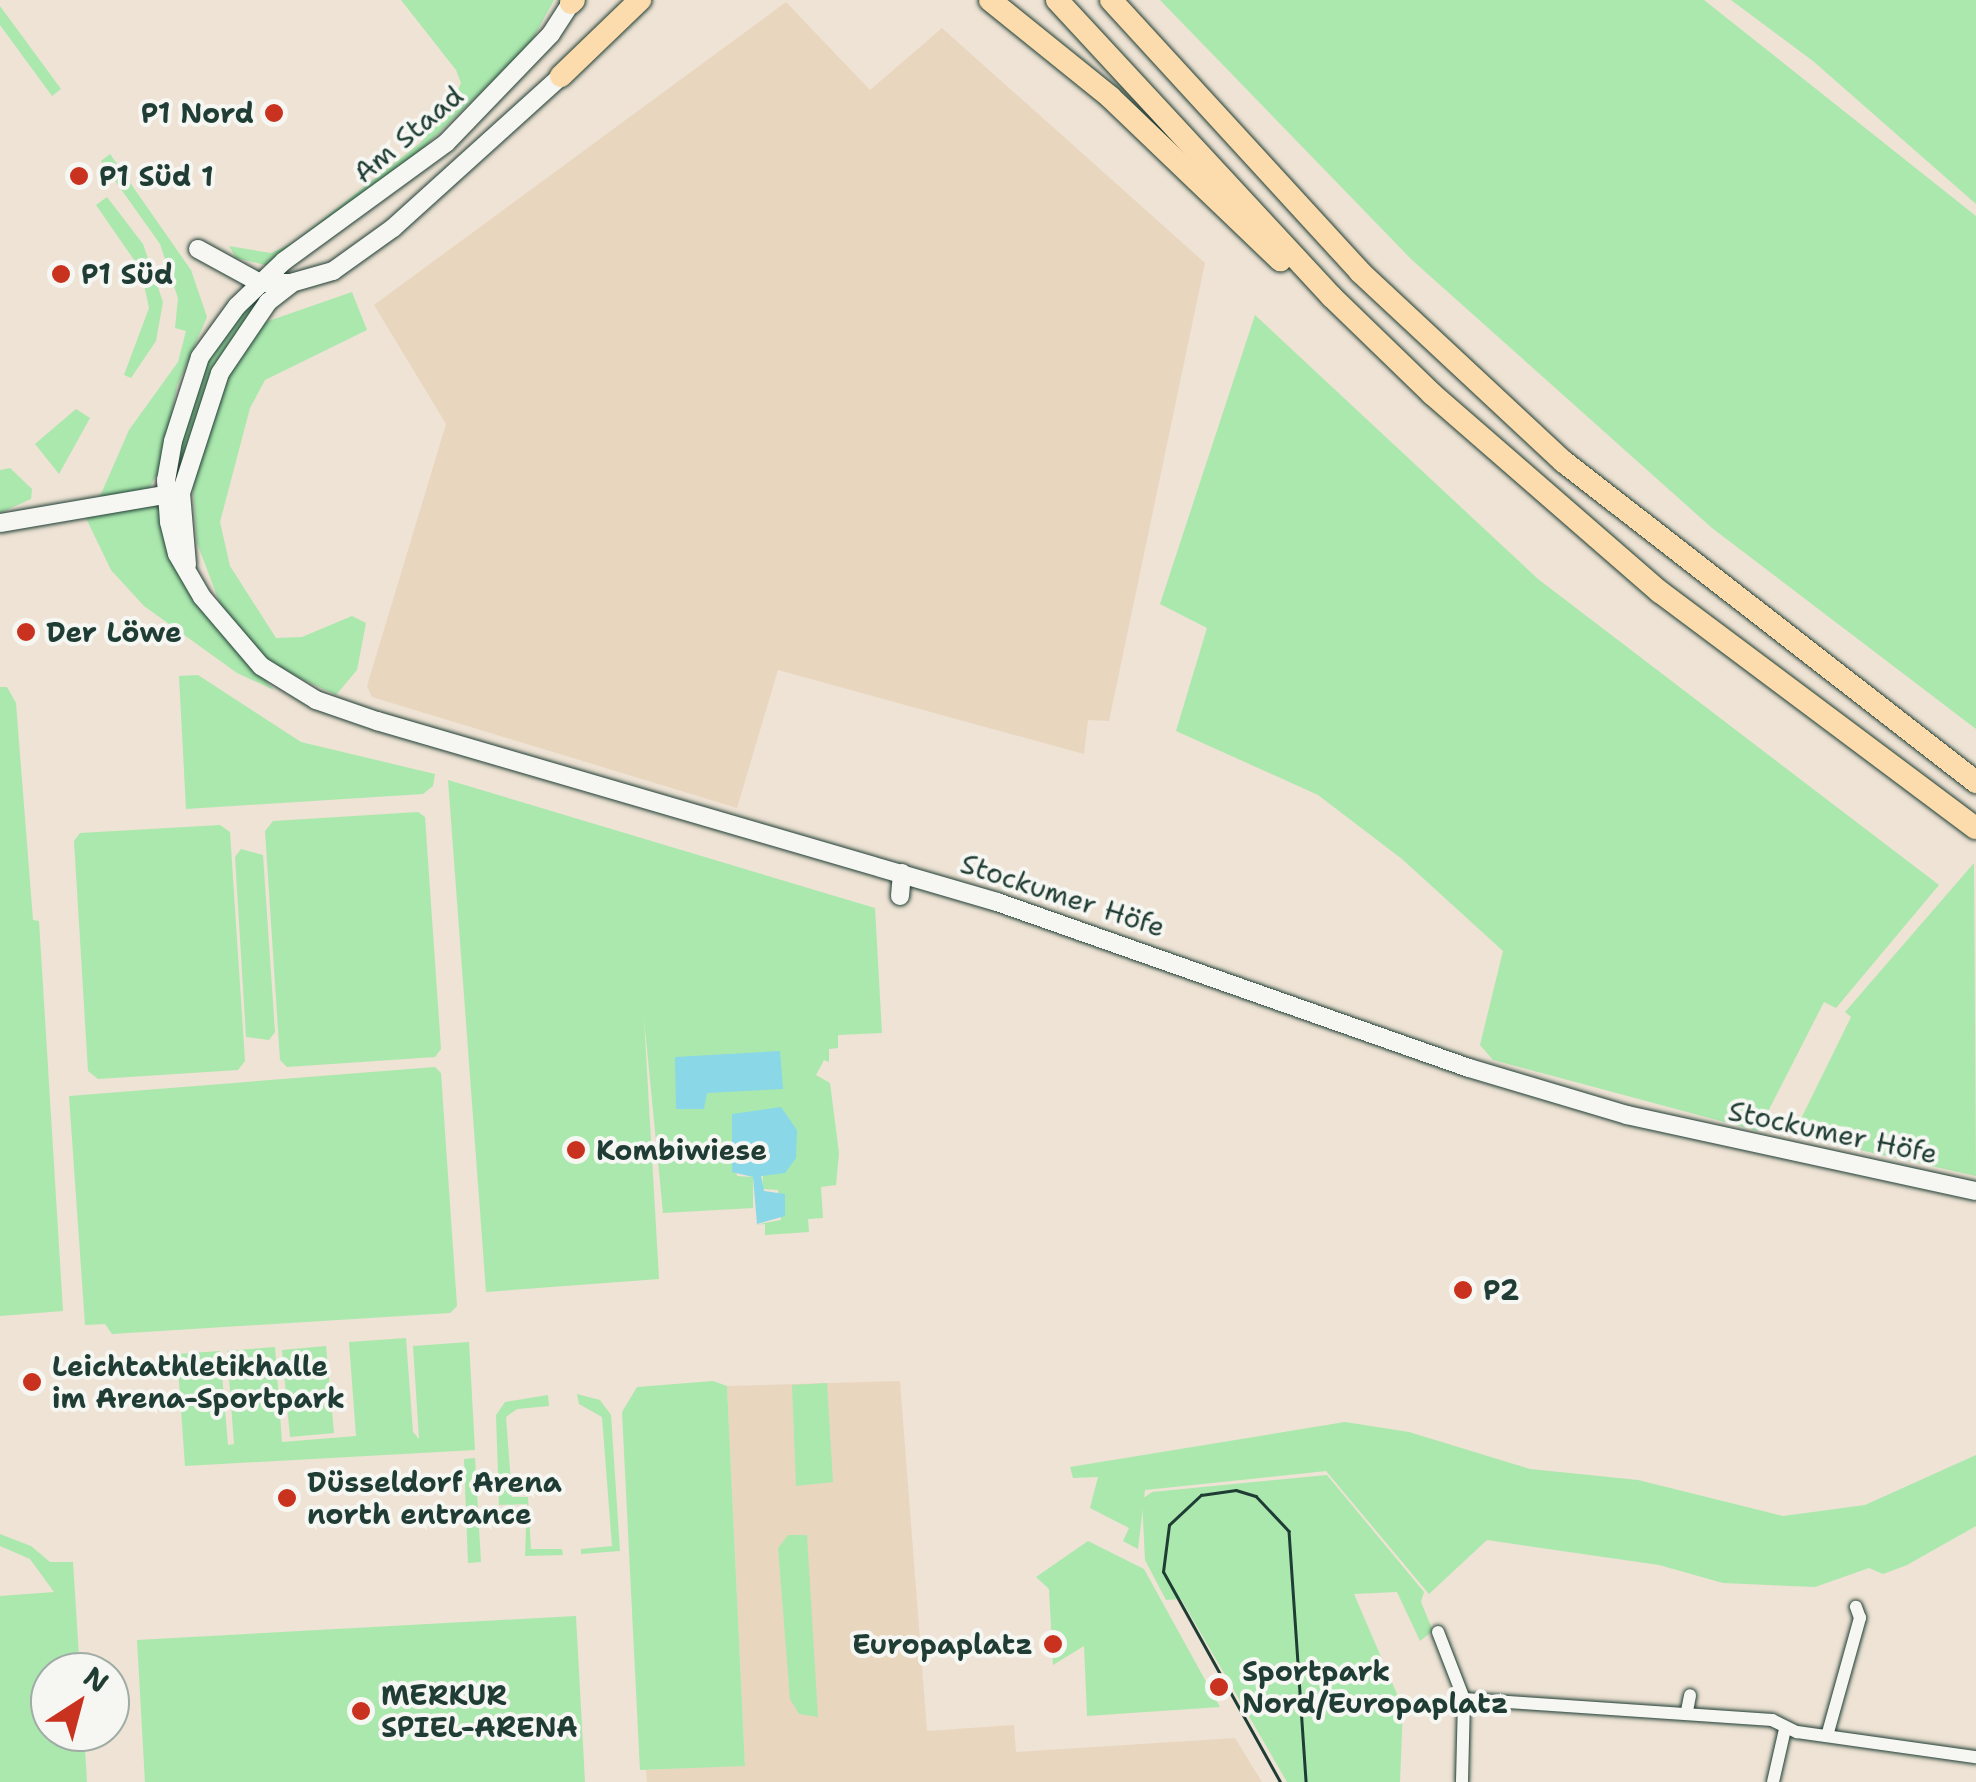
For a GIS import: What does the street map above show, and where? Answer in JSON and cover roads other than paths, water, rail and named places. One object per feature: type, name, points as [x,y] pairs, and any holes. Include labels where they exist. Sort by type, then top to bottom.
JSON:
[{"type":"highway","points":[[562,76],[618,0]]},
{"type":"highway","points":[[562,76],[640,0]]},
{"type":"highway","points":[[990,0],[1110,97],[1269,253],[1332,297]]},
{"type":"highway","points":[[1057,0],[1332,297],[1432,394],[1660,592],[1976,828]]},
{"type":"highway","points":[[1110,0],[1360,272],[1481,387],[1684,562],[1976,782]]},
{"type":"street","name":"Am Staad","points":[[173,494],[178,415],[200,357],[260,283],[446,143],[550,34],[572,2]]},
{"type":"street","points":[[198,249],[260,283],[291,283],[350,262],[562,76]]},
{"type":"street","points":[[0,522],[173,494],[220,373],[258,316],[291,283]]},
{"type":"street","name":"Stockumer Höfe","points":[[170,522],[173,494]]},
{"type":"street","name":"Stockumer Höfe","points":[[173,494],[187,565]]},
{"type":"street","name":"Stockumer Höfe","points":[[143,498],[170,522],[213,614],[250,655],[316,700],[902,873],[1152,952],[1469,1068],[1627,1115],[1976,1191]]},
{"type":"street","points":[[900,896],[902,873]]},
{"type":"street","points":[[1827,1736],[1860,1618],[1856,1607]]},
{"type":"street","points":[[1438,1632],[1464,1699],[1462,1782]]},
{"type":"street","points":[[1687,1711],[1690,1694]]},
{"type":"street","points":[[1464,1699],[1687,1711],[1772,1720],[1785,1729],[1976,1757]]},
{"type":"street","points":[[1773,1782],[1785,1729]]},
{"type":"water","points":[[780,1051],[783,1089],[707,1093],[704,1109],[676,1109],[675,1057]]},
{"type":"water","points":[[781,1107],[797,1130],[796,1158],[785,1173],[761,1176],[764,1191],[785,1194],[785,1216],[757,1224],[753,1177],[732,1172],[732,1114]]},
{"type":"tram line","points":[[1280,1782],[1163,1572],[1169,1525],[1201,1495],[1236,1490],[1256,1496],[1289,1531],[1306,1782]]},
{"type":"place","name":"P1 Nord","points":[[274,113]]},
{"type":"place","name":"P1 Süd 1","points":[[79,176]]},
{"type":"place","name":"P1 Süd","points":[[61,274]]},
{"type":"place","name":"Der Löwe","points":[[26,632]]},
{"type":"place","name":"Kombiwiese","points":[[576,1150]]},
{"type":"place","name":"P2","points":[[1463,1290]]},
{"type":"place","name":"Leichtathletikhalle im Arena-Sportpark","points":[[32,1382]]},
{"type":"place","name":"Düsseldorf Arena north entrance","points":[[287,1498]]},
{"type":"place","name":"Europaplatz","points":[[1053,1644]]},
{"type":"place","name":"Sportpark Nord/Europaplatz","points":[[1219,1687]]},
{"type":"place","name":"MERKUR SPIEL-ARENA","points":[[361,1711]]}]
